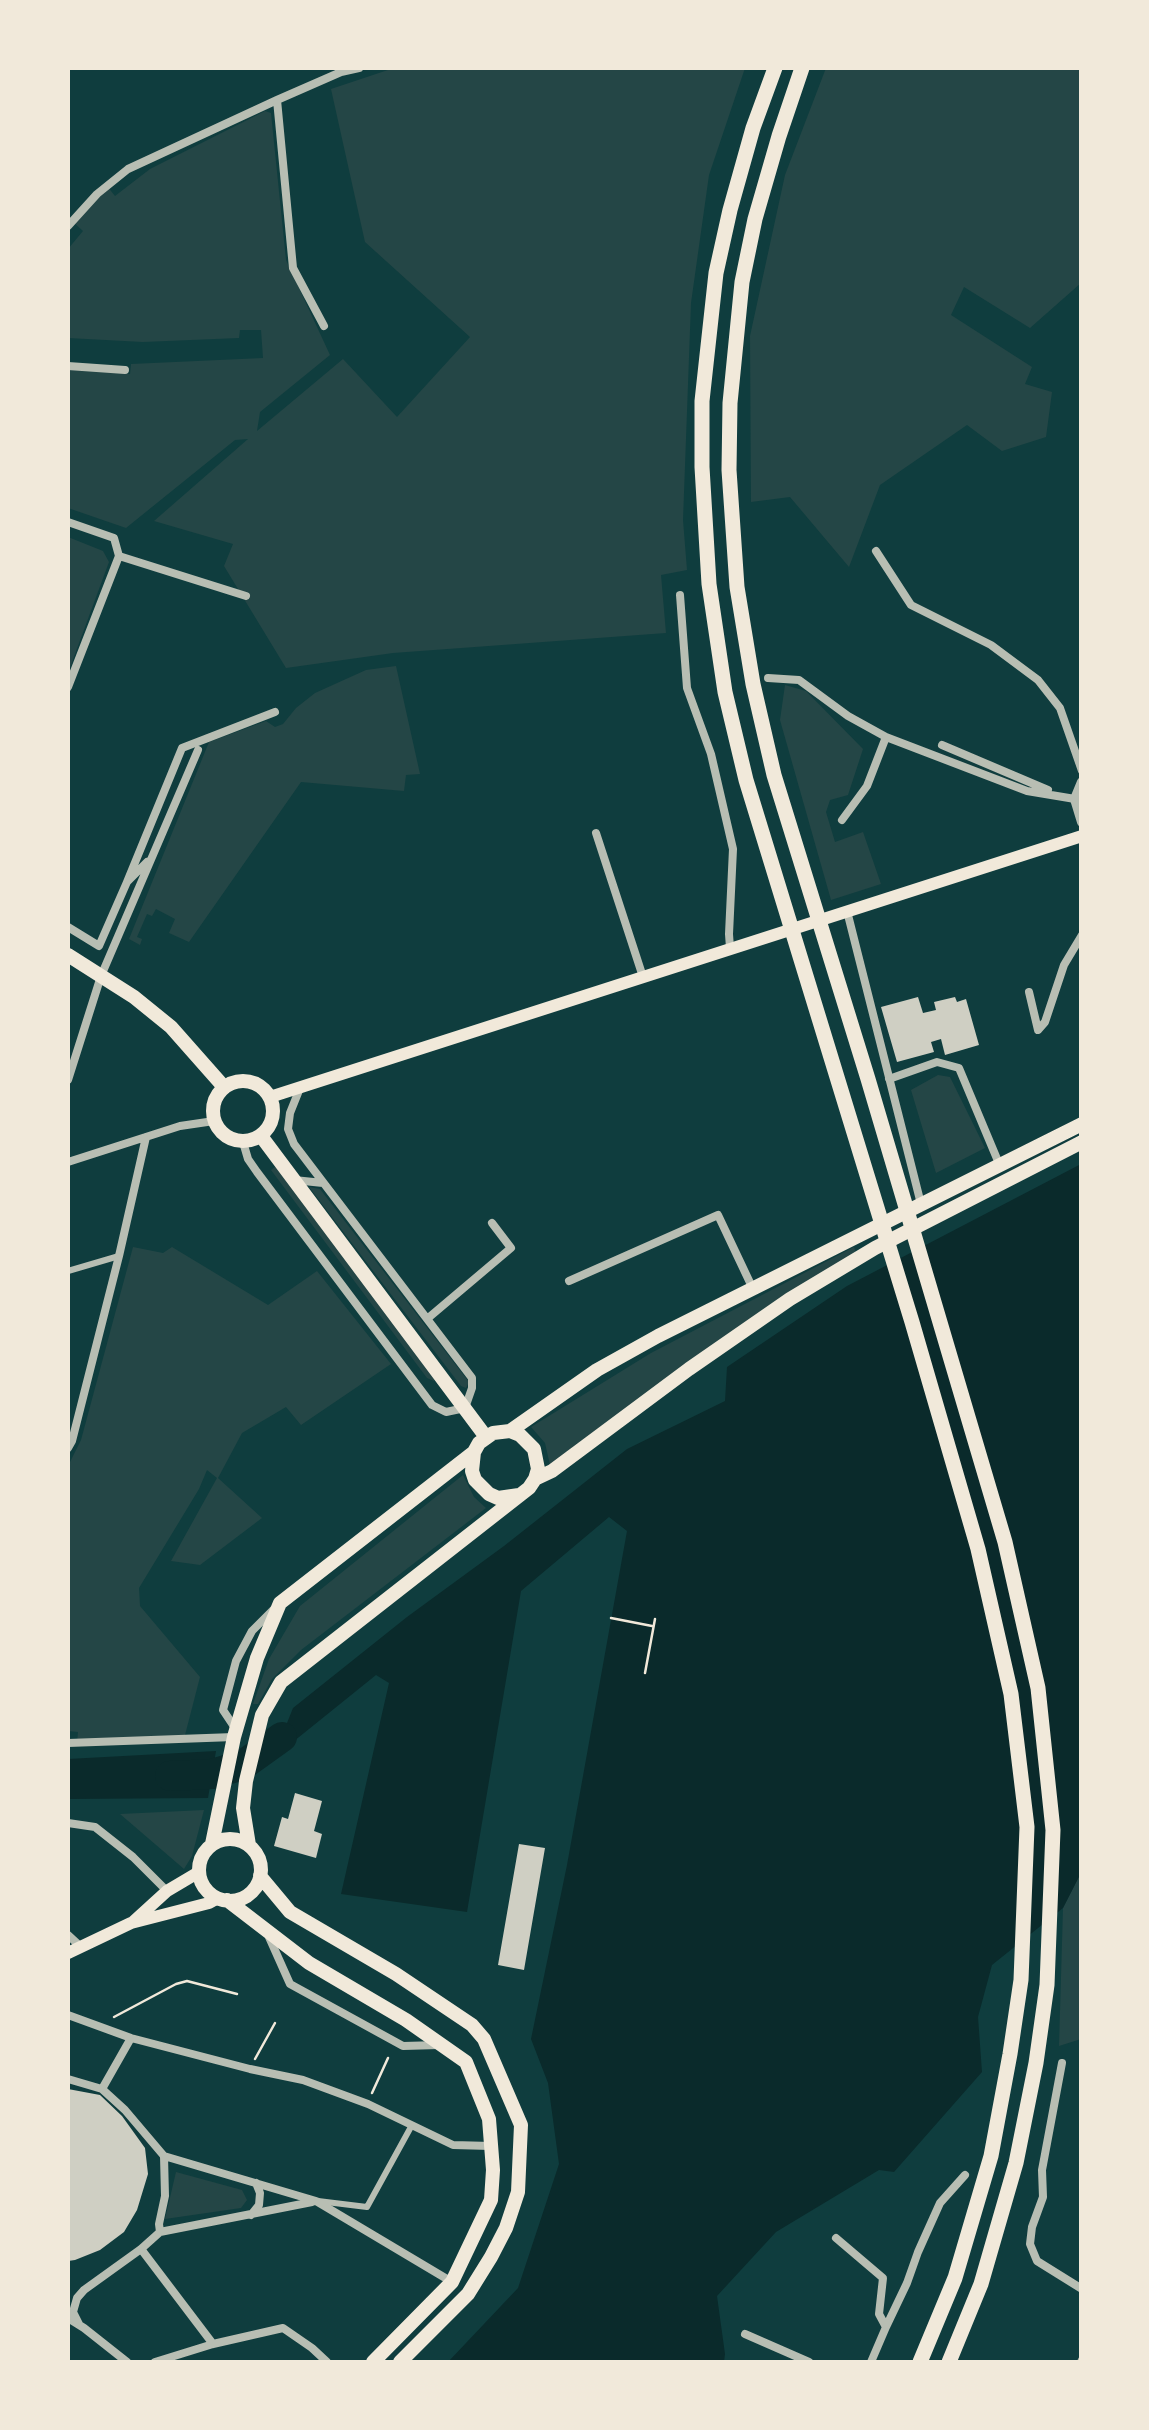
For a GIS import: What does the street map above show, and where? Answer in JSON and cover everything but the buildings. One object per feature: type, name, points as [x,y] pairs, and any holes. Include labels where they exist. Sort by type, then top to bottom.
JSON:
[{"type":"highway","points":[[774,68],[753,128],[716,273],[702,401],[708,584],[725,692],[746,780],[967,1512],[1012,1694],[1027,1827],[1022,1980],[991,2156],[955,2278],[920,2362]]},
{"type":"highway","points":[[802,68],[755,218],[742,282],[730,403],[729,470],[737,586],[752,684],[774,774],[1005,1542],[1038,1688],[1053,1830],[1048,1985],[1036,2062],[1016,2163],[981,2284],[948,2362]]},
{"type":"highway","points":[[68,955],[134,997],[172,1027],[224,1087]]},
{"type":"highway","points":[[232,1083],[258,1085],[270,1098],[271,1122],[260,1136],[243,1142],[225,1136],[214,1121],[214,1102],[224,1087],[232,1083]]},
{"type":"highway","points":[[510,1432],[597,1370],[1082,1124]]},
{"type":"highway","points":[[260,1136],[486,1437]]},
{"type":"highway","points":[[223,1899],[245,1896],[260,1876],[258,1859],[249,1846],[243,1808],[254,1740],[262,1715],[281,1682],[536,1479],[790,1299],[902,1233],[1082,1142]]},
{"type":"highway","points":[[374,2362],[452,2282],[491,2200],[493,2170],[488,2119],[466,2062],[406,2020],[309,1963],[205,1888],[199,1872],[202,1856],[212,1844],[234,1738],[257,1658],[280,1604],[474,1452],[486,1437],[502,1431],[520,1434],[534,1448],[536,1479]]},
{"type":"highway","points":[[474,1452],[472,1471],[481,1488],[498,1498],[520,1495]]},
{"type":"highway","points":[[212,1844],[231,1839],[249,1846]]},
{"type":"highway","points":[[260,1876],[290,1912],[396,1974],[472,2025],[484,2038],[522,2125],[518,2192],[491,2258],[468,2294],[400,2362]]},
{"type":"main road","points":[[270,1098],[1082,836]]},
{"type":"main road","points":[[131,1923],[167,1892],[199,1872]]},
{"type":"main road","points":[[68,1953],[131,1923],[223,1899]]},
{"type":"street","points":[[68,226],[97,194],[128,169],[339,70],[359,68]]},
{"type":"street","points":[[278,100],[293,268],[324,326]]},
{"type":"street","points":[[68,366],[124,370]]},
{"type":"street","points":[[68,522],[114,538],[118,556],[68,687]]},
{"type":"street","points":[[876,550],[911,605],[991,645],[1038,680],[1060,708],[1082,771]]},
{"type":"street","points":[[118,556],[246,596]]},
{"type":"street","points":[[680,594],[687,688],[711,754],[733,849],[730,948]]},
{"type":"street","points":[[768,678],[799,680],[848,716],[886,737],[1027,791],[1071,798]]},
{"type":"street","points":[[68,927],[100,946],[182,748],[275,712]]},
{"type":"street","points":[[842,820],[867,786],[886,737]]},
{"type":"street","points":[[942,745],[1071,798],[1082,822]]},
{"type":"street","points":[[68,1080],[101,976],[198,750]]},
{"type":"street","points":[[1071,798],[1082,782]]},
{"type":"street","points":[[596,833],[644,977]]},
{"type":"street","points":[[128,882],[150,859]]},
{"type":"street","points":[[846,911],[920,1204]]},
{"type":"street","points":[[1029,992],[1038,1030],[1045,1022],[1064,965],[1082,935]]},
{"type":"street","points":[[889,1079],[937,1062],[959,1068],[1000,1166]]},
{"type":"street","points":[[243,1142],[257,1172],[432,1405],[446,1412],[465,1408],[472,1378],[294,1144],[288,1129],[300,1088]]},
{"type":"street","points":[[68,1162],[180,1126],[214,1121]]},
{"type":"street","points":[[68,1448],[146,1136]]},
{"type":"street","points":[[294,1180],[323,1182]]},
{"type":"street","points":[[569,1281],[718,1215],[753,1289]]},
{"type":"street","points":[[427,1318],[512,1248],[492,1223]]},
{"type":"street","points":[[68,1272],[119,1256]]},
{"type":"street","points":[[68,1744],[234,1738]]},
{"type":"street","points":[[68,1823],[95,1827],[111,1838],[167,1892]]},
{"type":"street","points":[[268,1933],[290,1984],[404,2046],[442,2045]]},
{"type":"street","points":[[68,1935],[81,1947]]},
{"type":"street","points":[[68,2015],[131,2038],[303,2080],[368,2104],[453,2144],[491,2146]]},
{"type":"street","points":[[102,2088],[131,2038]]},
{"type":"street","points":[[1062,2064],[1042,2170],[1043,2197],[1030,2244],[1044,2268],[1082,2288]]},
{"type":"street","points":[[68,2079],[102,2088],[164,2156],[316,2200],[367,2207],[412,2124]]},
{"type":"street","points":[[160,2232],[165,2196],[164,2156]]},
{"type":"street","points":[[874,2361],[940,2203],[964,2175]]},
{"type":"street","points":[[250,2215],[259,2205],[256,2182]]},
{"type":"street","points":[[80,2324],[73,2312],[77,2298],[160,2232],[316,2200],[452,2282]]},
{"type":"street","points":[[836,2238],[883,2278],[879,2314],[886,2327]]},
{"type":"street","points":[[142,2249],[213,2344]]},
{"type":"street","points":[[68,2290],[84,2290]]},
{"type":"street","points":[[68,2318],[127,2362]]},
{"type":"street","points":[[155,2362],[282,2328],[326,2362]]},
{"type":"street","points":[[745,2334],[809,2362]]},
{"type":"path","points":[[612,1618],[654,1626]]},
{"type":"path","points":[[645,1673],[655,1619]]},
{"type":"path","points":[[99,2025],[187,1981],[237,1994]]},
{"type":"path","points":[[250,2069],[275,2023]]},
{"type":"path","points":[[368,2104],[388,2058]]},
{"type":"shaded area","points":[[394,68],[745,68],[709,175],[691,303],[683,520],[687,570],[661,575],[666,633],[393,653],[286,668],[224,566],[233,544],[154,521],[248,439],[235,440],[126,528],[68,508],[68,366],[130,374],[131,364],[263,358],[261,330],[240,330],[239,338],[143,342],[68,338],[68,249],[83,231],[72,221],[107,186],[115,196],[150,169],[265,111],[271,113],[286,260],[330,355],[260,412],[257,431],[343,359],[397,417],[470,337],[365,242],[331,89]]},
{"type":"shaded area","points":[[826,68],[1082,68],[1081,283],[1030,328],[964,287],[951,315],[1032,367],[1025,384],[1052,392],[1046,437],[1002,451],[967,425],[880,485],[849,567],[790,497],[751,502],[750,336],[785,175]]},
{"type":"shaded area","points":[[68,537],[103,551],[109,562],[68,673]]},
{"type":"shaded area","points":[[396,666],[420,774],[406,775],[404,791],[301,782],[189,942],[169,933],[175,919],[156,909],[152,916],[147,914],[137,937],[142,939],[140,945],[129,939],[209,742],[266,721],[275,727],[283,724],[315,693],[366,670]]},
{"type":"shaded area","points":[[785,685],[806,691],[863,749],[848,795],[830,800],[826,812],[835,842],[863,832],[881,884],[831,900],[780,720]]},
{"type":"shaded area","points":[[938,1075],[950,1077],[985,1148],[936,1173],[911,1090]]},
{"type":"shaded area","points":[[1081,1164],[1081,1873],[1063,1908],[992,1965],[978,2017],[982,2072],[894,2172],[879,2170],[776,2232],[717,2296],[724,2362],[448,2362],[518,2288],[559,2164],[548,2083],[531,2039],[567,1865],[627,1531],[609,1517],[521,1591],[467,1912],[341,1894],[389,1683],[376,1675],[273,1758],[293,1708],[627,1449],[725,1401],[727,1367],[847,1286]]},
{"type":"shaded area","points":[[276,1166],[435,1376],[434,1381],[427,1378],[271,1170]]},
{"type":"shaded area","points":[[309,1187],[320,1189],[469,1382],[466,1388],[461,1386]]},
{"type":"shaded area","points":[[133,1247],[163,1253],[172,1247],[268,1305],[317,1271],[391,1364],[301,1425],[286,1407],[242,1433],[218,1478],[262,1518],[200,1565],[171,1561],[217,1478],[207,1470],[139,1588],[140,1606],[200,1677],[184,1739],[77,1743],[78,1732],[68,1731],[68,1466],[81,1440]]},
{"type":"shaded area","points":[[854,1247],[856,1253],[550,1465],[545,1443],[531,1427],[651,1353]]},
{"type":"shaded area","points":[[463,1475],[474,1497],[486,1508],[301,1650],[272,1679],[258,1704],[253,1704],[269,1659],[300,1606]]},
{"type":"shaded area","points":[[216,1751],[208,1798],[68,1799],[68,1759]]},
{"type":"shaded area","points":[[204,1810],[192,1856],[184,1869],[120,1814]]},
{"type":"shaded area","points":[[1081,1872],[1081,2039],[1059,2046],[1063,1908]]},
{"type":"shaded area","points":[[176,2172],[242,2190],[247,2200],[241,2208],[165,2219]]},
{"type":"waterway","points":[[170,1776],[212,1774],[243,1765],[282,1737]]}]
